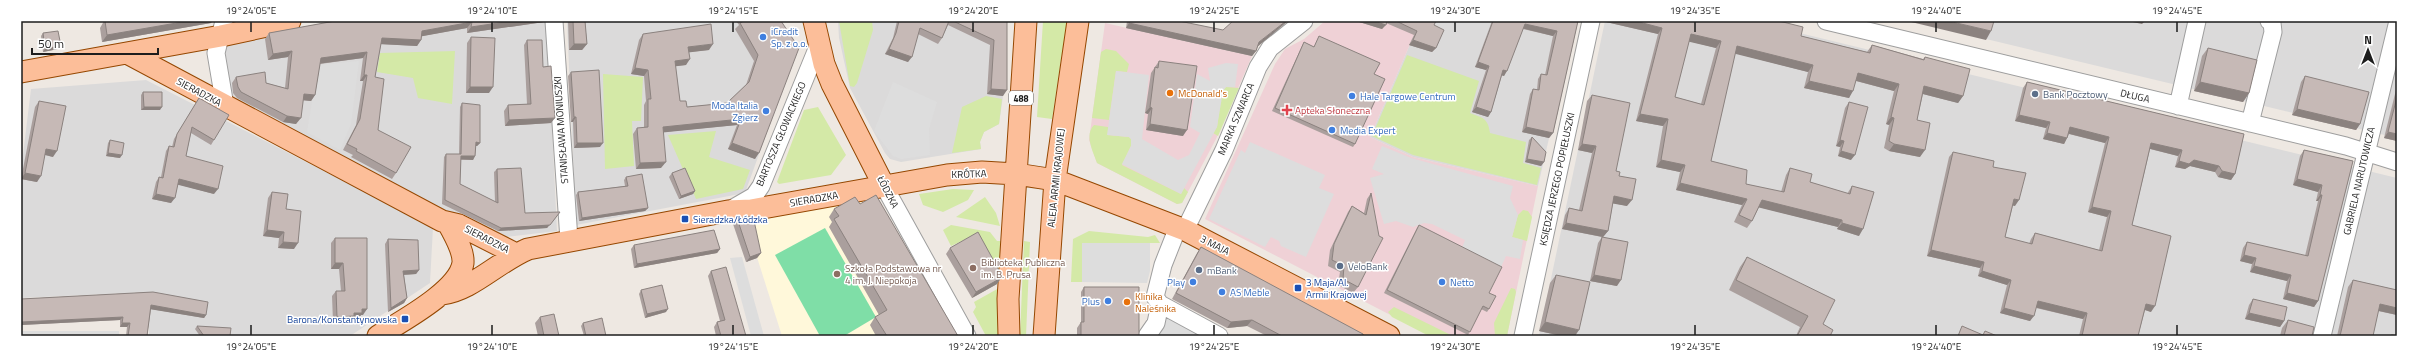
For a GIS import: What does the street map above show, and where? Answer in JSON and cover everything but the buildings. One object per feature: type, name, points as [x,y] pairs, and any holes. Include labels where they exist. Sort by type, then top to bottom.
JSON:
[{"type":"main road","points":[[21,72],[126,52],[222,29],[290,21]]},
{"type":"main road","name":"488","points":[[1009,336],[1008,299],[1026,21]]},
{"type":"main road","name":"ALEJA ARMII KRAJOWEJ","points":[[1044,336],[1055,180],[1061,128],[1078,21]]},
{"type":"main road","name":"ŁÓDZKA","points":[[817,29],[832,84],[884,186]]},
{"type":"main road","name":"SIERADZKA","points":[[126,52],[448,223],[459,225],[516,254],[528,249],[570,240],[728,211],[752,210],[884,186]]},
{"type":"main road","name":"KRÓTKA","points":[[884,186],[947,175],[982,172],[1016,174],[1055,180]]},
{"type":"main road","name":"3 MAJA","points":[[1055,180],[1181,229],[1381,334]]},
{"type":"main road","points":[[378,336],[442,294],[460,271],[463,264],[459,246],[448,223]]},
{"type":"main road","points":[[442,294],[455,293],[516,254]]},
{"type":"street","name":"STANISŁAWA MONIUSZKI","points":[[554,21],[570,240]]},
{"type":"street","name":"MARKA SZWARCA","points":[[1160,304],[1155,297],[1163,265],[1181,229],[1208,184],[1261,62],[1270,48],[1304,21]]},
{"type":"street","name":"KSIĘDZA JERZEGO POPIEŁUSZKI","points":[[1523,336],[1591,21]]},
{"type":"street","name":"DŁUGA","points":[[1826,21],[2250,123],[2366,152],[2397,162]]},
{"type":"street","points":[[2178,106],[2197,21]]},
{"type":"street","points":[[2250,123],[2273,32],[2269,21]]},
{"type":"street","name":"GABRIELA NARUTOWICZA","points":[[2322,336],[2397,26]]},
{"type":"street","points":[[222,29],[216,53],[226,106]]},
{"type":"street","name":"BARTOSZA GŁOWACKIEGO","points":[[728,211],[754,196],[761,186],[817,29]]},
{"type":"street","name":"ŁÓDZKA","points":[[884,186],[967,336]]},
{"type":"street","points":[[1147,336],[1156,323],[1160,304],[1220,336]]},
{"type":"shaded area","points":[[334,21],[547,21],[557,231],[498,238],[232,98],[224,42]]},
{"type":"shaded area","points":[[567,21],[773,21],[771,121],[745,193],[576,225]]},
{"type":"shaded area","points":[[838,21],[1004,21],[1003,96],[999,124],[984,132],[980,142],[981,149],[901,162],[890,159],[885,153],[850,88],[839,38]]},
{"type":"shaded area","points":[[1325,21],[1420,21],[1370,137],[1413,157],[1538,186],[1507,336],[1431,336],[1205,219],[1275,64],[1285,49],[1304,39]]},
{"type":"shaded area","points":[[1420,21],[1576,21],[1538,186],[1413,157],[1370,137]]},
{"type":"shaded area","points":[[1605,21],[1750,21],[2397,178],[2397,336],[1539,336]]},
{"type":"shaded area","points":[[1911,21],[2397,21],[2397,138]]},
{"type":"shaded area","points":[[1105,23],[1252,56],[1216,139],[1182,203],[1177,204],[1097,163],[1089,140]]},
{"type":"shaded area","points":[[359,61],[351,124],[340,150],[307,132],[318,65]]},
{"type":"shaded area","points":[[1226,63],[1238,64],[1235,87],[1226,87],[1223,91],[1217,127],[1181,194],[1122,164],[1131,146],[1131,139],[1129,137],[1107,135],[1116,71],[1149,75],[1142,139],[1178,160],[1189,155],[1200,133],[1190,127],[1197,74],[1210,81],[1208,68]]},
{"type":"shaded area","points":[[146,80],[433,227],[430,283],[350,336],[149,336],[149,292],[21,298],[21,171],[31,89]]},
{"type":"shaded area","points":[[893,82],[937,102],[929,129],[930,155],[901,159],[893,156],[874,131]]},
{"type":"shaded area","points":[[1250,142],[1325,175],[1319,188],[1334,194],[1306,257],[1281,246],[1279,241],[1271,237],[1265,247],[1209,219],[1241,150],[1245,153]]},
{"type":"shaded area","points":[[1382,146],[1411,158],[1513,186],[1510,198],[1518,215],[1512,237],[1523,240],[1520,259],[1506,256],[1501,267],[1462,248],[1465,240],[1432,224],[1424,223],[1413,227],[1396,221],[1384,224],[1370,178],[1384,174],[1372,169]]},
{"type":"shaded area","name":"Szkoła Podstawowa nr 4 im. J. Niepokoja","points":[[869,199],[925,336],[782,336],[755,251],[749,221]]},
{"type":"shaded area","points":[[1082,243],[1150,243],[1150,271],[1147,283],[1082,282]]},
{"type":"shaded area","points":[[742,257],[764,336],[751,336],[730,258]]},
{"type":"shaded area","points":[[1164,312],[1206,336],[1150,336]]},
{"type":"shaded area","points":[[21,331],[119,331],[119,336],[21,336]]},
{"type":"green space","points":[[839,21],[872,21],[873,30],[857,83],[854,87],[850,86]]},
{"type":"green space","points":[[1043,21],[1067,21],[1052,119],[1037,117]]},
{"type":"green space","points":[[1106,49],[1116,51],[1129,64],[1127,72],[1116,71],[1109,120],[1092,118],[1101,52]]},
{"type":"green space","points":[[455,51],[452,104],[418,98],[413,78],[377,72],[380,53]]},
{"type":"green space","points":[[1407,55],[1479,81],[1470,113],[1486,121],[1490,133],[1526,142],[1523,163],[1541,168],[1537,185],[1413,155],[1372,136]]},
{"type":"green space","points":[[603,74],[643,77],[641,121],[632,121],[634,166],[605,169]]},
{"type":"green space","points":[[1226,87],[1239,88],[1218,136],[1213,133],[1217,127],[1222,91]]},
{"type":"green space","points":[[986,96],[1002,99],[999,124],[984,132],[980,142],[981,149],[952,153],[962,107]]},
{"type":"green space","points":[[818,107],[846,155],[831,175],[779,184],[777,182],[804,110]]},
{"type":"green space","points":[[1094,125],[1108,127],[1108,135],[1129,137],[1131,139],[1131,146],[1122,165],[1181,194],[1184,188],[1188,192],[1182,203],[1177,204],[1097,163],[1090,143],[1090,133]]},
{"type":"green space","points":[[716,131],[709,157],[750,170],[743,189],[696,199],[668,135]]},
{"type":"green space","points":[[953,189],[974,190],[968,200],[943,212],[923,205],[919,194]]},
{"type":"green space","points":[[985,197],[996,213],[1000,226],[956,217]]},
{"type":"green space","points":[[1523,210],[1528,211],[1532,217],[1527,241],[1512,237],[1518,215]]},
{"type":"green space","points":[[951,225],[990,232],[997,241],[1002,241],[1000,281],[975,235],[951,246],[943,230]]},
{"type":"green space","points":[[825,228],[876,317],[844,336],[820,336],[775,255]]},
{"type":"green space","points":[[1089,231],[1148,237],[1155,235],[1160,243],[1082,243],[1082,282],[1071,282],[1073,239]]},
{"type":"green space","points":[[1024,241],[1030,242],[1026,336],[1020,336]]},
{"type":"green space","points":[[999,288],[998,336],[986,336],[973,312],[976,307],[974,302]]},
{"type":"green space","points":[[1511,288],[1515,289],[1516,292],[1507,336],[1495,336],[1494,323]]},
{"type":"green space","points":[[1394,307],[1453,336],[1429,336],[1392,317],[1388,312]]},
{"type":"place","name":"iCredit Sp. z o.o.","points":[[763,37]]},
{"type":"place","name":"McDonald's","points":[[1170,93]]},
{"type":"place","name":"Bank Pocztowy","points":[[2035,94]]},
{"type":"place","name":"Hale Targowe Centrum","points":[[1352,96]]},
{"type":"place","name":"Apteka Słoneczna","points":[[1287,110]]},
{"type":"place","name":"Moda Italia Zgierz","points":[[766,111]]},
{"type":"place","name":"Media Expert","points":[[1332,130]]},
{"type":"place","name":"Sieradzka/Łódzka","points":[[685,219]]},
{"type":"place","name":"VeloBank","points":[[1340,266]]},
{"type":"place","name":"Biblioteka Publiczna im. B. Prusa","points":[[973,268]]},
{"type":"place","name":"mBank","points":[[1199,270]]},
{"type":"place","name":"Szkoła Podstawowa nr 4 im. J. Niepokoja","points":[[837,274]]},
{"type":"place","name":"Play","points":[[1193,282]]},
{"type":"place","name":"Netto","points":[[1442,282]]},
{"type":"place","name":"3 Maja/Al. Armii Krajowej","points":[[1298,288]]},
{"type":"place","name":"AS Meble","points":[[1222,292]]},
{"type":"place","name":"Plus","points":[[1108,301]]},
{"type":"place","name":"Klinika Naleśnika","points":[[1127,302]]},
{"type":"place","name":"Barona/Konstantynowska","points":[[405,319]]}]
